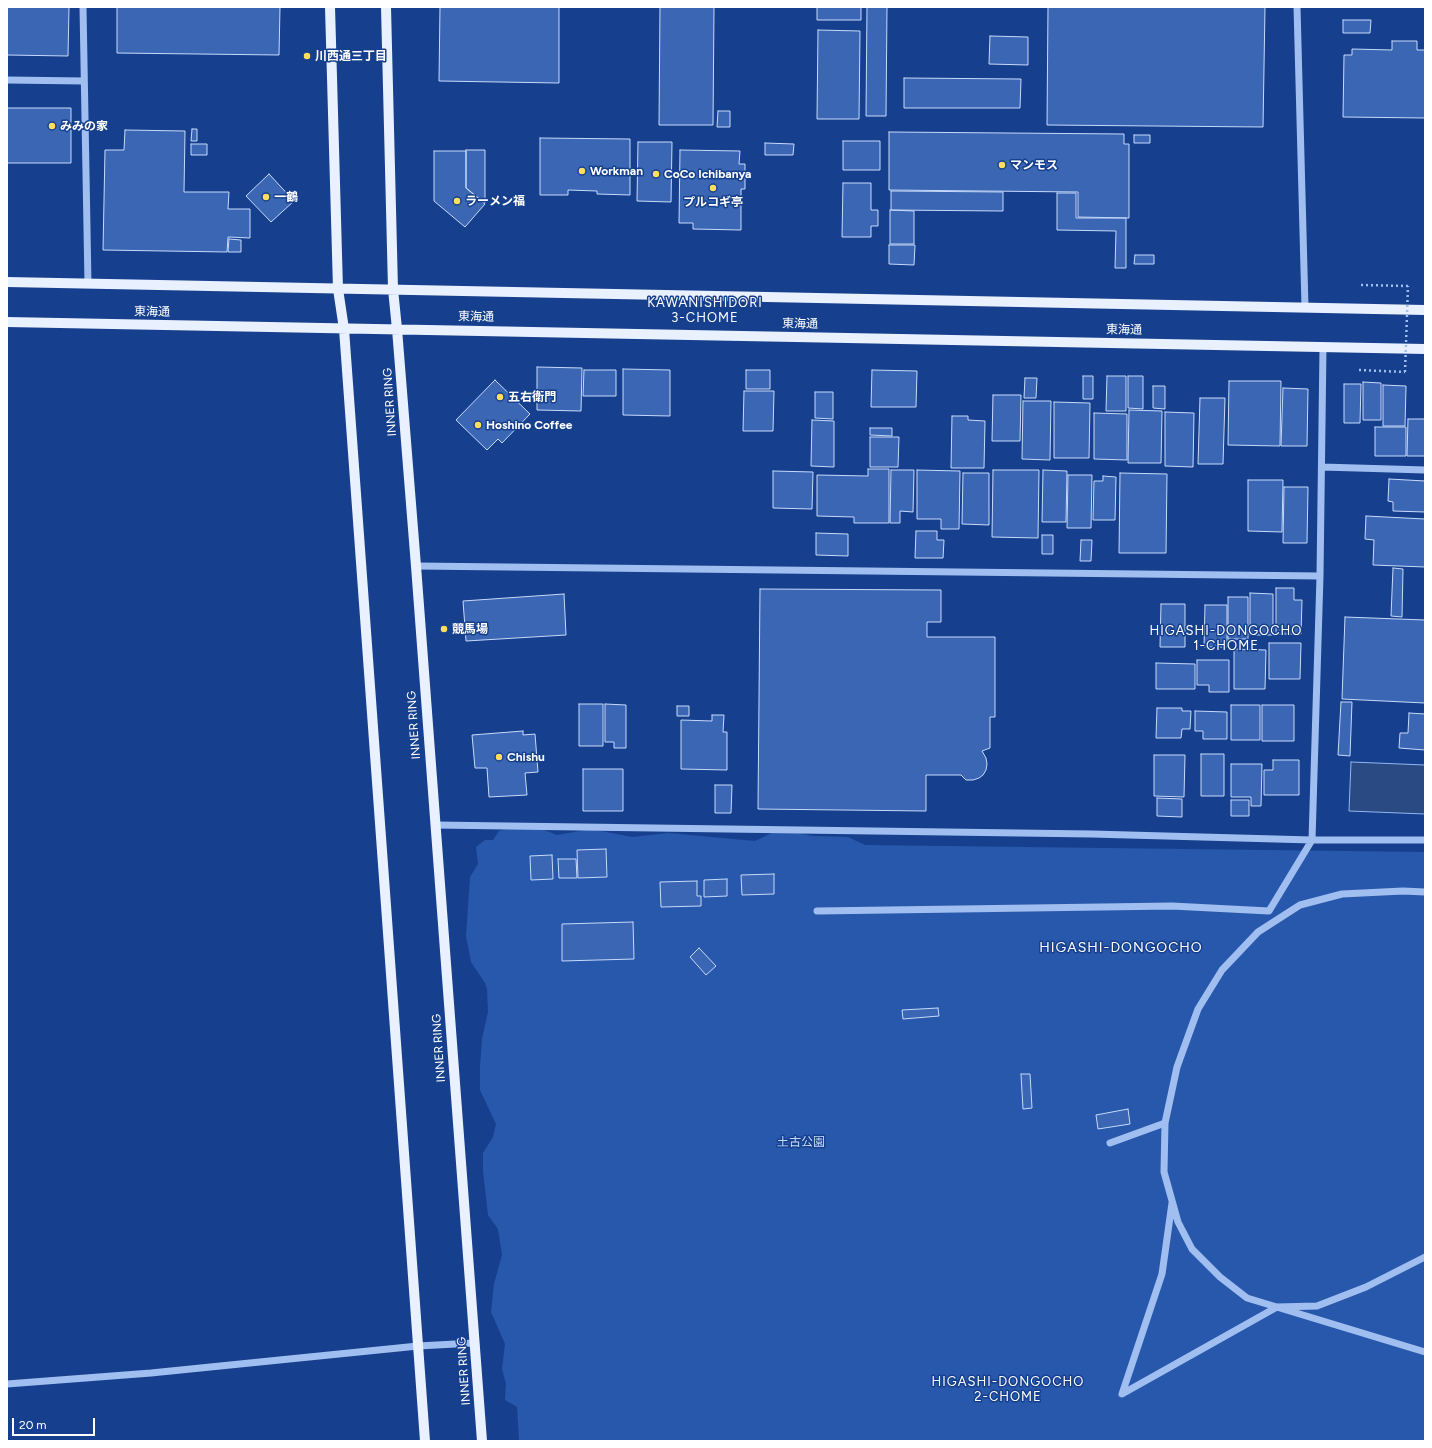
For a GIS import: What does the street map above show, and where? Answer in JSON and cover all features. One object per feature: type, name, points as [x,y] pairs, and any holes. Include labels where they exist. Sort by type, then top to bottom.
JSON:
[{"type":"main road","points":[[330,7],[338,289],[344,329],[425,1441]]},
{"type":"main road","name":"INNER RING","points":[[386,7],[393,289],[398,329],[482,1441]]},
{"type":"main road","points":[[7,282],[1425,310]]},
{"type":"main road","name":"東海通","points":[[7,322],[1425,349]]},
{"type":"street","points":[[83,7],[88,284]]},
{"type":"street","points":[[1297,7],[1304,307]]},
{"type":"street","points":[[7,80],[84,81]]},
{"type":"street","points":[[1269,911],[1312,840],[1320,576],[1323,347]]},
{"type":"street","points":[[1322,467],[1425,470]]},
{"type":"street","points":[[416,566],[1320,576]]},
{"type":"street","points":[[435,826],[1092,834],[1312,840],[1425,840]]},
{"type":"street","points":[[1425,892],[1403,891],[1342,894],[1300,905],[1258,932],[1222,970],[1198,1009],[1177,1067],[1165,1123],[1164,1172],[1178,1222],[1192,1249],[1220,1277],[1247,1298],[1425,1352]]},
{"type":"street","points":[[817,911],[1172,906],[1269,911]]},
{"type":"street","points":[[1269,911],[1274,922]]},
{"type":"street","points":[[1110,1143],[1165,1123]]},
{"type":"street","points":[[1172,1202],[1162,1274],[1122,1394],[1277,1307],[1317,1306],[1366,1288],[1425,1257]]},
{"type":"street","points":[[7,1384],[151,1373],[418,1346],[474,1343]]},
{"type":"path","points":[[1359,370],[1405,372],[1408,286],[1361,285]]},
{"type":"green space","name":"土古公園","points":[[527,823],[557,835],[591,829],[632,837],[668,833],[755,841],[780,829],[813,836],[848,837],[865,845],[1425,852],[1425,1441],[519,1441],[517,1407],[505,1400],[506,1384],[502,1369],[505,1344],[491,1312],[494,1284],[502,1255],[498,1229],[488,1215],[483,1171],[483,1153],[493,1137],[496,1124],[480,1090],[482,1039],[488,1012],[487,989],[485,983],[471,962],[466,936],[470,877],[478,864],[476,847],[485,840],[493,840],[499,831]]},
{"type":"shaded area","points":[[1351,762],[1425,765],[1425,814],[1349,811]]},
{"type":"building","points":[[7,7],[69,7],[68,56],[7,55]]},
{"type":"building","points":[[117,7],[280,7],[279,55],[117,53]]},
{"type":"building","points":[[440,7],[559,7],[559,83],[439,81]]},
{"type":"building","points":[[660,7],[714,7],[713,125],[659,125]]},
{"type":"building","points":[[817,7],[861,7],[861,20],[817,20]]},
{"type":"building","points":[[867,7],[887,7],[886,116],[866,116]]},
{"type":"building","points":[[1048,7],[1265,7],[1263,127],[1047,125]]},
{"type":"building","points":[[1343,20],[1371,20],[1370,33],[1343,33]]},
{"type":"building","points":[[818,30],[860,31],[859,119],[817,119]]},
{"type":"building","points":[[990,36],[1028,37],[1028,65],[989,64]]},
{"type":"building","points":[[1392,41],[1417,41],[1417,50],[1425,50],[1425,118],[1343,117],[1344,55],[1352,55],[1352,49],[1392,50]]},
{"type":"building","points":[[904,78],[1021,79],[1020,108],[904,108]]},
{"type":"building","points":[[7,108],[71,108],[71,163],[7,163]]},
{"type":"building","points":[[718,111],[730,111],[730,127],[717,127]]},
{"type":"building","points":[[192,129],[197,129],[197,141],[191,141]]},
{"type":"building","points":[[125,130],[185,131],[184,192],[229,192],[228,209],[250,209],[250,238],[228,237],[227,252],[103,250],[105,150],[124,150]]},
{"type":"building","points":[[889,132],[1124,134],[1124,144],[1129,144],[1129,218],[1078,217],[1078,192],[889,190]]},
{"type":"building","points":[[1134,135],[1150,135],[1150,143],[1134,143]]},
{"type":"building","points":[[540,138],[630,139],[630,195],[597,194],[597,191],[568,190],[568,195],[540,195]]},
{"type":"building","points":[[843,141],[880,141],[880,170],[843,170]]},
{"type":"building","points":[[638,142],[672,142],[671,202],[637,201]]},
{"type":"building","points":[[765,143],[794,144],[793,155],[765,155]]},
{"type":"building","points":[[191,144],[207,144],[207,155],[191,155]]},
{"type":"building","points":[[466,150],[485,150],[485,203],[466,188]]},
{"type":"building","points":[[680,150],[740,151],[739,164],[745,164],[745,189],[741,189],[741,230],[693,229],[693,223],[679,223]]},
{"type":"building","points":[[434,151],[466,151],[466,188],[485,204],[465,227],[434,201]]},
{"type":"building","points":[[269,174],[294,201],[271,222],[246,196]]},
{"type":"building","points":[[843,183],[871,183],[871,210],[878,210],[878,226],[871,226],[871,237],[842,237]]},
{"type":"building","points":[[891,191],[1003,192],[1003,211],[891,210]]},
{"type":"building","points":[[1057,193],[1076,193],[1076,218],[1126,218],[1126,268],[1115,268],[1116,231],[1057,230]]},
{"type":"building","points":[[890,210],[914,211],[914,244],[890,244]]},
{"type":"building","points":[[229,239],[241,240],[241,252],[228,252]]},
{"type":"building","points":[[889,245],[915,245],[914,265],[889,264]]},
{"type":"building","points":[[1135,255],[1154,255],[1154,264],[1134,264]]},
{"type":"building","points":[[537,367],[582,368],[581,411],[537,410]]},
{"type":"building","points":[[623,369],[670,370],[670,416],[623,415]]},
{"type":"building","points":[[584,370],[616,370],[616,396],[583,396]]},
{"type":"building","points":[[746,370],[770,370],[770,389],[746,389]]},
{"type":"building","points":[[872,370],[917,371],[916,407],[871,407]]},
{"type":"building","points":[[1083,376],[1093,376],[1093,399],[1083,399]]},
{"type":"building","points":[[1107,376],[1126,376],[1126,411],[1106,411]]},
{"type":"building","points":[[1128,376],[1143,376],[1143,409],[1128,408]]},
{"type":"building","points":[[1025,378],[1037,378],[1036,398],[1024,398]]},
{"type":"building","points":[[495,380],[530,414],[502,443],[498,439],[487,450],[456,420]]},
{"type":"building","points":[[1229,381],[1281,381],[1280,446],[1228,445]]},
{"type":"building","points":[[1363,382],[1381,383],[1381,420],[1363,420]]},
{"type":"building","points":[[1344,384],[1361,384],[1360,423],[1344,423]]},
{"type":"building","points":[[1383,385],[1406,386],[1405,426],[1383,426]]},
{"type":"building","points":[[1153,386],[1165,386],[1165,409],[1153,408]]},
{"type":"building","points":[[1283,388],[1308,389],[1307,446],[1281,446]]},
{"type":"building","points":[[744,391],[774,391],[773,431],[743,431]]},
{"type":"building","points":[[815,392],[833,392],[833,419],[815,418]]},
{"type":"building","points":[[993,395],[1021,395],[1020,441],[992,441]]},
{"type":"building","points":[[1200,398],[1225,398],[1223,464],[1198,464]]},
{"type":"building","points":[[1023,401],[1051,401],[1050,460],[1022,459]]},
{"type":"building","points":[[1054,402],[1090,403],[1089,458],[1054,458]]},
{"type":"building","points":[[1129,410],[1162,411],[1161,463],[1128,463]]},
{"type":"building","points":[[1165,412],[1194,413],[1193,467],[1165,466]]},
{"type":"building","points":[[1094,413],[1127,414],[1127,460],[1094,459]]},
{"type":"building","points":[[952,416],[968,416],[968,420],[985,421],[984,468],[951,468]]},
{"type":"building","points":[[1408,419],[1425,419],[1425,456],[1407,456]]},
{"type":"building","points":[[812,420],[834,421],[834,467],[811,466]]},
{"type":"building","points":[[1375,427],[1406,427],[1406,456],[1375,456]]},
{"type":"building","points":[[870,428],[892,428],[892,436],[870,435]]},
{"type":"building","points":[[870,437],[899,437],[898,467],[870,467]]},
{"type":"building","points":[[868,469],[889,469],[889,523],[854,523],[854,517],[817,516],[817,475],[868,476]]},
{"type":"building","points":[[891,470],[914,470],[913,512],[900,511],[900,523],[890,523]]},
{"type":"building","points":[[917,470],[960,471],[959,529],[941,529],[941,519],[917,519]]},
{"type":"building","points":[[993,470],[1039,470],[1038,538],[992,537]]},
{"type":"building","points":[[1043,470],[1067,471],[1066,522],[1042,522]]},
{"type":"building","points":[[773,471],[813,472],[812,509],[773,508]]},
{"type":"building","points":[[963,473],[989,473],[989,525],[962,524]]},
{"type":"building","points":[[1120,473],[1167,474],[1166,553],[1119,553]]},
{"type":"building","points":[[1068,475],[1092,475],[1091,528],[1067,528]]},
{"type":"building","points":[[1103,476],[1116,477],[1115,520],[1093,520],[1094,481],[1103,481]]},
{"type":"building","points":[[1389,479],[1425,481],[1425,512],[1393,511],[1393,502],[1388,501]]},
{"type":"building","points":[[1248,480],[1283,480],[1282,532],[1248,531]]},
{"type":"building","points":[[1284,487],[1308,487],[1307,543],[1283,543]]},
{"type":"building","points":[[1366,516],[1425,519],[1425,567],[1373,565],[1374,540],[1365,539]]},
{"type":"building","points":[[916,531],[937,531],[937,540],[944,540],[943,558],[915,558]]},
{"type":"building","points":[[816,533],[848,534],[848,556],[816,555]]},
{"type":"building","points":[[1042,535],[1053,535],[1053,554],[1042,554]]},
{"type":"building","points":[[1081,540],[1092,540],[1091,561],[1080,561]]},
{"type":"building","points":[[1393,568],[1403,569],[1402,617],[1391,616]]},
{"type":"building","points":[[1276,588],[1294,588],[1294,600],[1302,600],[1301,634],[1276,634]]},
{"type":"building","points":[[760,589],[941,590],[941,622],[927,622],[927,637],[995,637],[995,717],[990,717],[990,748],[982,751],[986,758],[987,764],[983,775],[973,780],[966,780],[961,775],[926,775],[926,811],[758,809]]},
{"type":"building","points":[[1250,593],[1273,594],[1273,635],[1250,635]]},
{"type":"building","points":[[564,594],[566,635],[466,641],[463,601]]},
{"type":"building","points":[[1228,597],[1248,597],[1248,639],[1228,639]]},
{"type":"building","points":[[1161,604],[1185,604],[1185,647],[1160,647]]},
{"type":"building","points":[[1205,605],[1227,605],[1227,647],[1204,647]]},
{"type":"building","points":[[1345,617],[1425,620],[1425,703],[1342,699]]},
{"type":"building","points":[[1269,643],[1301,643],[1300,679],[1269,679]]},
{"type":"building","points":[[1234,649],[1266,650],[1265,689],[1234,689]]},
{"type":"building","points":[[1197,660],[1229,660],[1229,692],[1209,692],[1209,685],[1197,685]]},
{"type":"building","points":[[1156,663],[1195,664],[1195,689],[1156,689]]},
{"type":"building","points":[[1341,702],[1352,702],[1350,756],[1338,755]]},
{"type":"building","points":[[579,704],[603,704],[603,746],[579,746]]},
{"type":"building","points":[[605,704],[626,705],[626,748],[614,748],[614,742],[605,742]]},
{"type":"building","points":[[1231,705],[1260,705],[1260,740],[1231,740]]},
{"type":"building","points":[[1262,705],[1294,705],[1294,741],[1262,741]]},
{"type":"building","points":[[677,706],[689,706],[689,716],[677,716]]},
{"type":"building","points":[[1157,708],[1182,708],[1182,711],[1191,711],[1190,729],[1182,729],[1181,738],[1156,738]]},
{"type":"building","points":[[1195,711],[1227,712],[1227,739],[1203,739],[1203,731],[1195,731]]},
{"type":"building","points":[[1409,713],[1425,714],[1425,750],[1399,748],[1400,733],[1408,733]]},
{"type":"building","points":[[712,715],[724,715],[723,732],[727,732],[727,770],[681,769],[681,720],[712,721]]},
{"type":"building","points":[[523,731],[523,735],[535,734],[538,772],[525,773],[527,795],[489,797],[487,768],[475,768],[472,735]]},
{"type":"building","points":[[1201,754],[1224,754],[1224,796],[1201,796]]},
{"type":"building","points":[[1154,755],[1185,755],[1184,797],[1154,796]]},
{"type":"building","points":[[1273,760],[1299,760],[1299,795],[1264,795],[1264,770],[1273,770]]},
{"type":"building","points":[[1231,764],[1262,764],[1261,806],[1251,806],[1251,797],[1231,797]]},
{"type":"building","points":[[583,769],[623,769],[623,811],[583,811]]},
{"type":"building","points":[[715,785],[732,785],[731,813],[715,813]]},
{"type":"building","points":[[1157,798],[1182,799],[1182,817],[1157,816]]},
{"type":"building","points":[[1231,800],[1249,800],[1249,816],[1231,816]]},
{"type":"building","points":[[606,849],[607,877],[578,878],[577,850]]},
{"type":"building","points":[[552,855],[553,879],[531,880],[530,856]]},
{"type":"building","points":[[558,859],[576,859],[577,878],[559,878]]},
{"type":"building","points":[[774,874],[774,894],[742,895],[741,875]]},
{"type":"building","points":[[727,879],[727,896],[704,897],[704,880]]},
{"type":"building","points":[[697,881],[697,896],[701,896],[701,906],[661,907],[660,882]]},
{"type":"building","points":[[633,922],[634,959],[562,961],[562,924]]},
{"type":"building","points":[[699,948],[716,966],[706,975],[690,957]]},
{"type":"building","points":[[938,1008],[939,1016],[903,1019],[902,1010]]},
{"type":"building","points":[[1021,1074],[1030,1074],[1032,1108],[1023,1109]]},
{"type":"building","points":[[1128,1109],[1130,1124],[1098,1129],[1096,1115]]},
{"type":"place","name":"川西通三丁目","points":[[307,56]]},
{"type":"place","name":"みみの家","points":[[52,126]]},
{"type":"place","name":"マンモス","points":[[1002,165]]},
{"type":"place","name":"Workman","points":[[582,171]]},
{"type":"place","name":"CoCo Ichibanya","points":[[656,174]]},
{"type":"place","name":"プルコギ亭","points":[[713,188]]},
{"type":"place","name":"一鶴","points":[[266,197]]},
{"type":"place","name":"ラーメン福","points":[[457,201]]},
{"type":"place","name":"五右衛門","points":[[500,397]]},
{"type":"place","name":"Hoshino Coffee","points":[[478,425]]},
{"type":"place","name":"競馬場","points":[[444,629]]},
{"type":"place","name":"Chishu","points":[[499,757]]},
{"type":"district","name":"KAWANISHIDORI 3-CHOME","points":[[705,310]]},
{"type":"district","name":"HIGASHI-DONGOCHO 1-CHOME","points":[[1226,638]]},
{"type":"district","name":"HIGASHI-DONGOCHO","points":[[1121,948]]},
{"type":"district","name":"HIGASHI-DONGOCHO 2-CHOME","points":[[1008,1390]]}]
